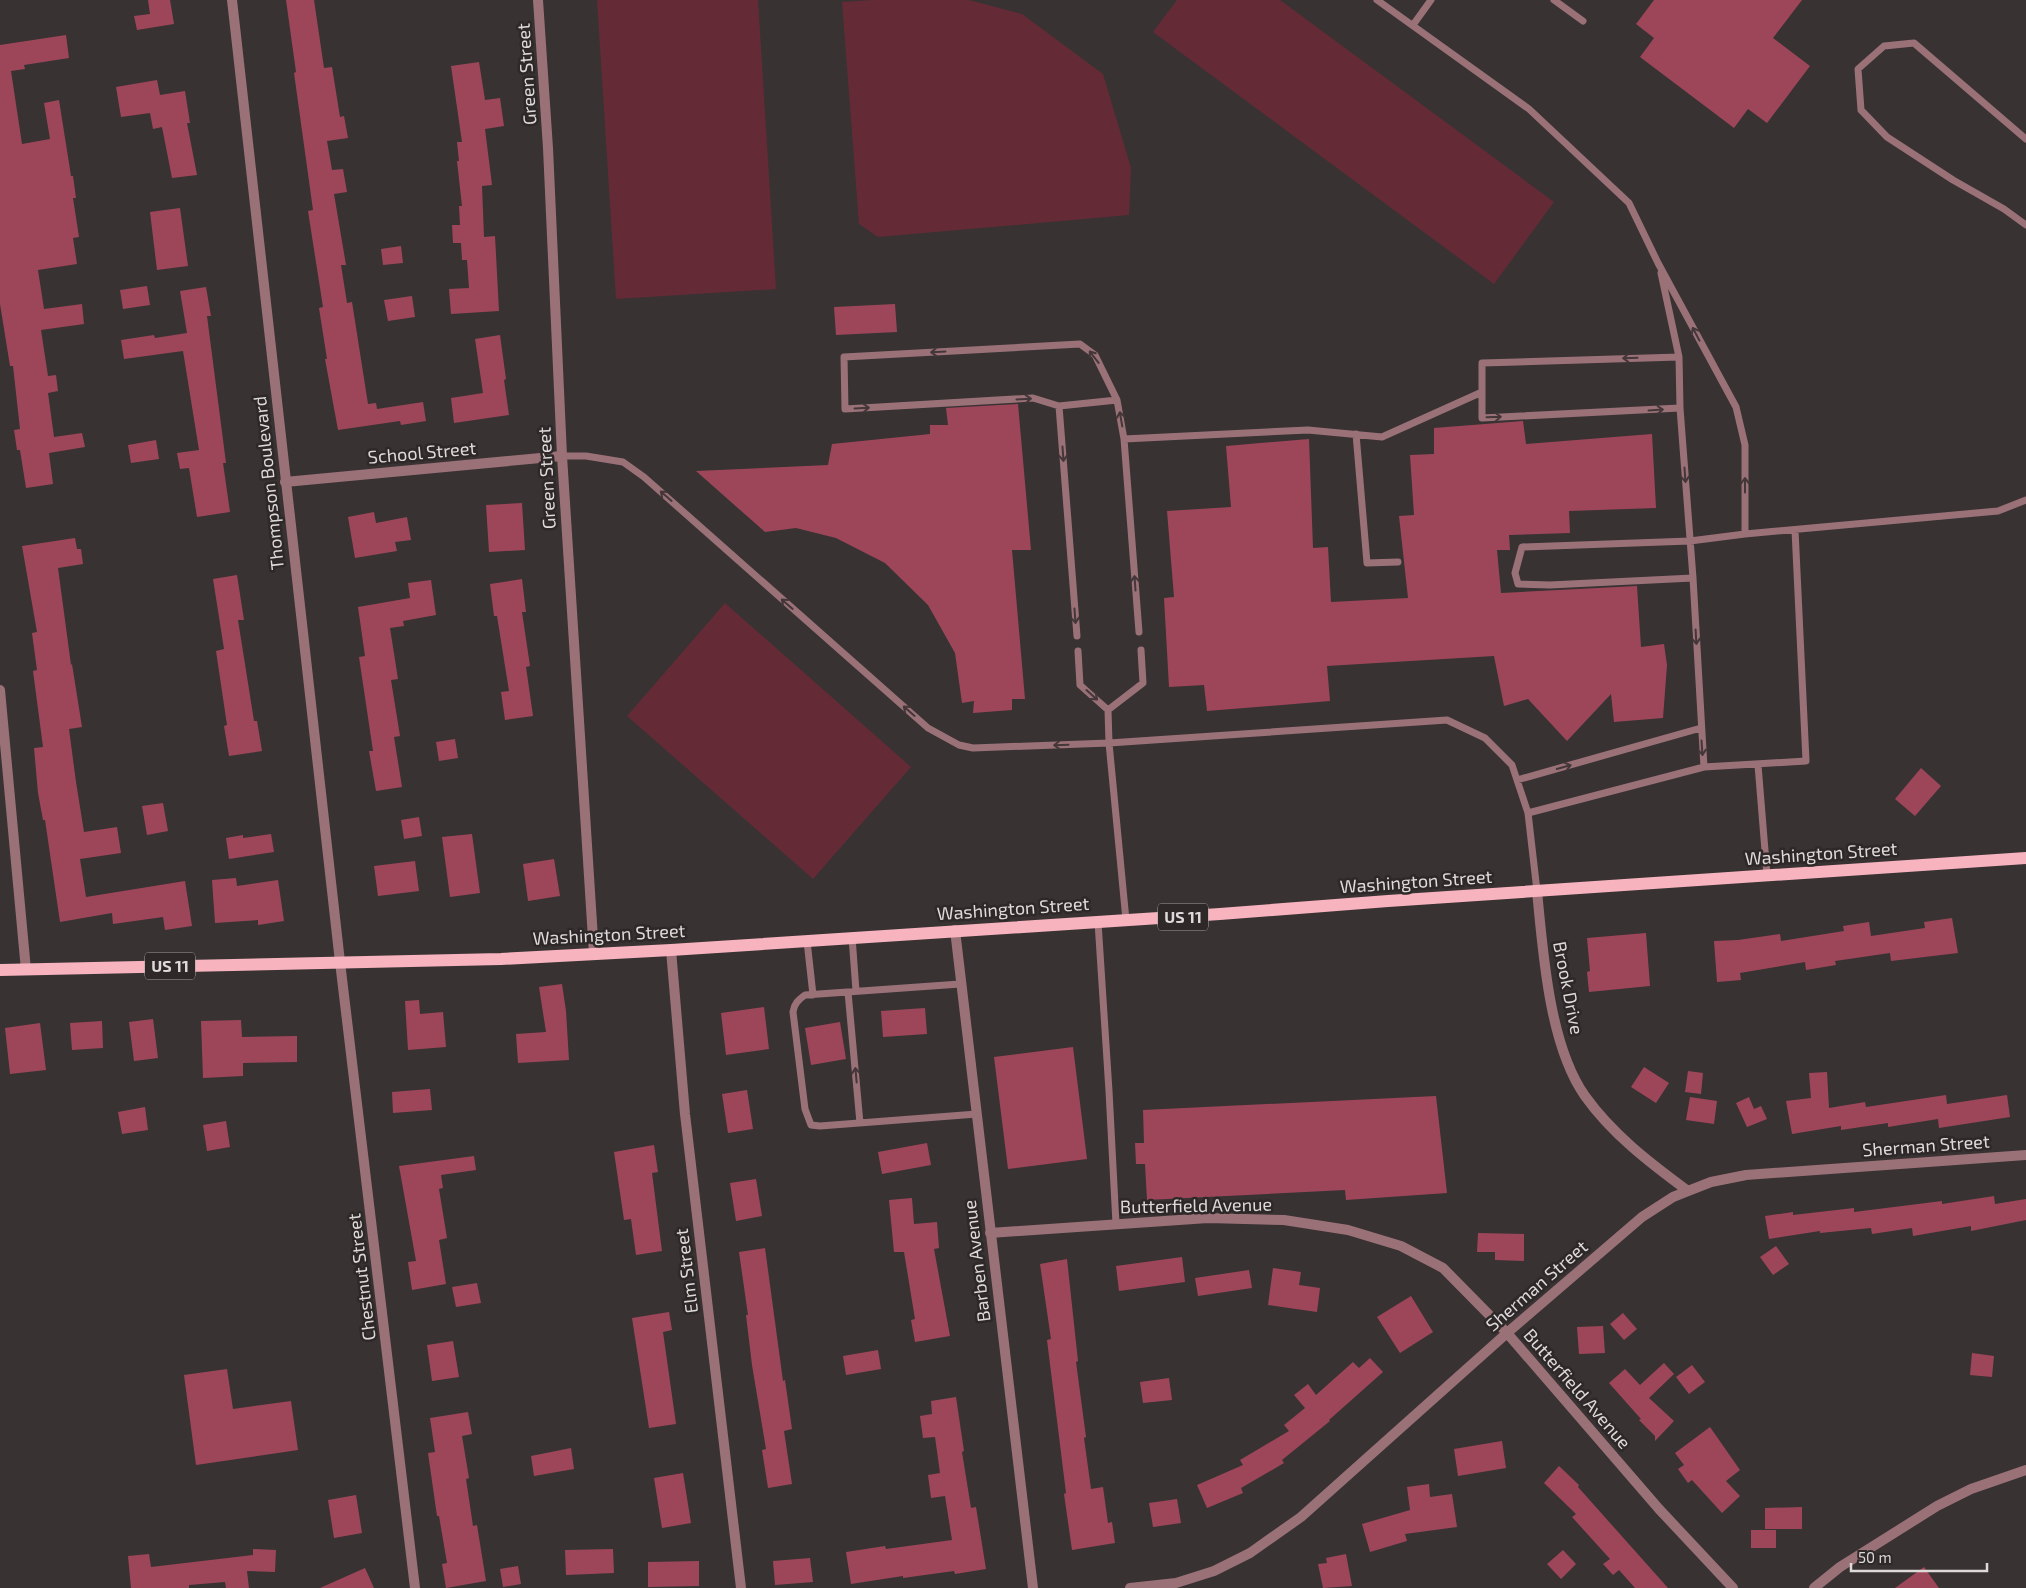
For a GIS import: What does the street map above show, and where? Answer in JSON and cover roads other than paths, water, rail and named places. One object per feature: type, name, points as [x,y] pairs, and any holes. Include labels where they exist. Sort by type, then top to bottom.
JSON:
[{"type":"main road","name":"Washington Street","points":[[0,970],[501,958],[671,950],[2026,858]]},
{"type":"street","name":"Thompson Boulevard","points":[[232,0],[340,962]]},
{"type":"street","name":"Green Street","points":[[538,0],[548,148],[562,456],[594,954]]},
{"type":"street","name":"School Street","points":[[285,482],[562,456]]},
{"type":"street","points":[[0,690],[26,970]]},
{"type":"street","name":"Brook Drive","points":[[1537,891],[1540,930],[1555,1026],[1571,1071],[1584,1094],[1601,1117],[1652,1165],[1688,1191]]},
{"type":"street","name":"Barben Avenue","points":[[955,930],[1033,1588]]},
{"type":"street","name":"Elm Street","points":[[671,950],[685,1114],[741,1588]]},
{"type":"street","name":"Chestnut Street","points":[[340,962],[415,1588]]},
{"type":"street","name":"Sherman Street","points":[[1130,1588],[1176,1583],[1214,1571],[1250,1553],[1301,1517],[1507,1333],[1642,1217],[1673,1197],[1711,1182],[1746,1175],[2026,1155]]},
{"type":"street","name":"Butterfield Avenue","points":[[990,1233],[1208,1218],[1284,1220],[1348,1230],[1401,1246],[1443,1268],[1507,1333],[1659,1509],[1733,1588]]},
{"type":"street","points":[[1814,1588],[1840,1567],[1937,1506],[1971,1489],[2026,1470]]},
{"type":"lane","points":[[1377,0],[1529,108],[1629,203],[1658,263],[1736,407],[1745,445],[1745,534]]},
{"type":"lane","points":[[1413,25],[1431,0]]},
{"type":"lane","points":[[1554,0],[1584,22]]},
{"type":"lane","points":[[2026,139],[1914,43],[1884,46],[1858,69],[1861,110],[1887,137],[1953,180],[2004,209],[2026,225]]},
{"type":"lane","points":[[1658,263],[1679,357],[1680,408],[1693,578],[1704,767]]},
{"type":"lane","points":[[1117,400],[1059,406],[1034,398],[845,409],[844,357],[1080,344],[1095,355],[1117,400],[1124,439],[1139,632]]},
{"type":"lane","points":[[1679,357],[1482,363],[1482,418],[1680,408]]},
{"type":"lane","points":[[1124,439],[1308,430],[1382,436],[1482,392]]},
{"type":"lane","points":[[1059,406],[1077,636]]},
{"type":"lane","points":[[1356,434],[1367,564],[1398,562]]},
{"type":"lane","points":[[562,456],[586,456],[623,462],[637,472],[928,728],[959,745],[974,748],[1109,743],[1447,720],[1485,738],[1512,765],[1528,813],[1537,891]]},
{"type":"lane","points":[[1693,578],[1550,585],[1518,584],[1515,573],[1522,547],[1690,541],[1745,534],[1998,511],[2026,500]]},
{"type":"lane","points":[[1528,813],[1704,767],[1806,761],[1795,530]]},
{"type":"lane","points":[[1108,710],[1143,683],[1141,650]]},
{"type":"lane","points":[[1078,652],[1080,685],[1108,710],[1109,743],[1126,920]]},
{"type":"lane","points":[[1517,780],[1701,728]]},
{"type":"lane","points":[[1758,765],[1767,875]]},
{"type":"lane","points":[[1098,922],[1116,1224]]},
{"type":"lane","points":[[852,937],[856,991]]},
{"type":"lane","points":[[807,941],[813,995]]},
{"type":"lane","points":[[960,984],[805,995],[794,1005],[793,1012],[807,1118],[811,1124],[820,1126],[977,1114]]},
{"type":"lane","points":[[848,992],[860,1123]]}]
